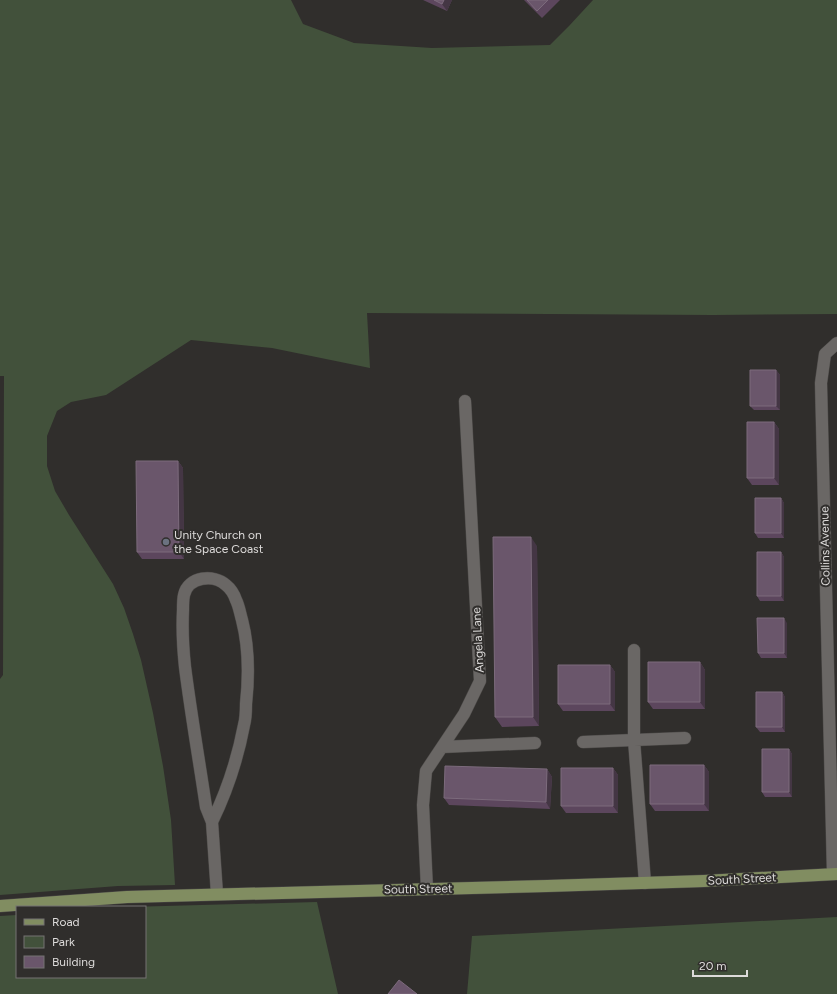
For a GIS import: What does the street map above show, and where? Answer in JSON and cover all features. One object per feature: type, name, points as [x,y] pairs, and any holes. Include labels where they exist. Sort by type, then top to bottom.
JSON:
[{"type":"main road","name":"South Street","points":[[0,906],[127,896],[645,883],[835,874]]},
{"type":"street","name":"Collins Avenue","points":[[835,874],[821,383],[825,354],[837,343]]},
{"type":"street","name":"Angela Lane","points":[[427,889],[423,805],[426,772],[464,714],[480,681],[465,401]]},
{"type":"street","points":[[212,822],[220,806],[245,724],[248,688],[248,659],[245,630],[237,600],[232,591],[226,585],[220,581],[204,578],[195,581],[188,586],[184,593],[182,627],[187,685],[206,807],[212,822],[217,894]]},
{"type":"street","points":[[634,650],[634,740],[645,883]]},
{"type":"street","points":[[583,742],[685,738]]},
{"type":"street","points":[[442,747],[535,743]]},
{"type":"green space","points":[[0,0],[291,0],[303,24],[354,43],[432,48],[550,45],[593,0],[837,0],[837,314],[713,315],[367,313],[370,368],[272,348],[191,340],[106,395],[71,402],[57,411],[47,436],[47,466],[55,491],[113,584],[124,608],[141,660],[163,766],[171,820],[175,885],[118,886],[0,895],[0,679],[3,675],[4,376],[0,376]]},
{"type":"green space","points":[[317,902],[338,994],[0,994],[0,916],[16,915],[16,978],[146,978],[146,907]]},
{"type":"green space","points":[[837,917],[837,994],[467,994],[472,936]]},
{"type":"building","points":[[434,0],[444,0],[442,4]]},
{"type":"building","points":[[527,0],[548,0],[537,11]]},
{"type":"building","points":[[750,370],[776,370],[776,406],[750,406]]},
{"type":"building","points":[[747,422],[774,422],[774,478],[747,478]]},
{"type":"building","points":[[136,461],[178,461],[179,552],[137,552]]},
{"type":"building","points":[[755,498],[781,498],[781,533],[755,533]]},
{"type":"building","points":[[493,537],[531,537],[533,717],[495,717]]},
{"type":"building","points":[[757,552],[781,552],[781,596],[757,596]]},
{"type":"building","points":[[757,618],[784,618],[784,653],[758,653]]},
{"type":"building","points":[[648,662],[700,662],[700,702],[648,702]]},
{"type":"building","points":[[558,665],[610,665],[610,704],[558,704]]},
{"type":"building","points":[[756,692],[782,692],[782,727],[756,727]]},
{"type":"building","points":[[762,749],[789,749],[789,792],[762,792]]},
{"type":"building","points":[[650,765],[704,765],[704,804],[650,804]]},
{"type":"building","points":[[445,766],[547,769],[546,802],[444,798]]},
{"type":"building","points":[[561,768],[613,768],[613,806],[561,806]]},
{"type":"building","points":[[399,980],[417,994],[388,994]]},
{"type":"place","name":"Unity Church on the Space Coast","points":[[166,542]]}]
